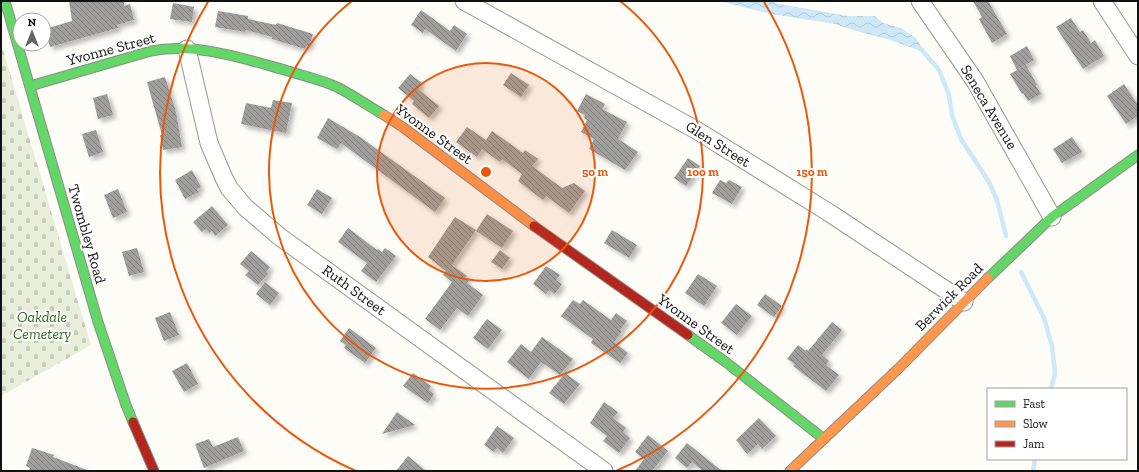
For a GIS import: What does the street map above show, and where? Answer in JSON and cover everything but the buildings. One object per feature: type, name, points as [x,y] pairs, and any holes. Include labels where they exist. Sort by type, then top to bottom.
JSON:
[{"type":"street","name":"Twombley Road","points":[[5,1],[103,337],[126,405],[154,471]]},
{"type":"street","name":"Glen Street","points":[[464,1],[696,130],[828,212],[964,302]]},
{"type":"street","name":"Seneca Avenue","points":[[920,1],[975,81],[1052,217]]},
{"type":"street","points":[[1102,1],[1138,56]]},
{"type":"street","name":"Yvonne Street","points":[[30,86],[151,51],[161,49],[187,49],[246,59],[336,87],[364,102],[404,128],[529,222],[727,363],[824,439]]},
{"type":"street","name":"Ruth Street","points":[[187,49],[209,143],[229,188],[251,214],[290,244],[604,471]]},
{"type":"street","name":"Berwick Road","points":[[790,471],[898,369],[1008,258],[1052,217],[1138,155]]},
{"type":"green space","name":"Oakdale Cemetery","points":[[1,43],[91,345],[1,396]]},
{"type":"water","points":[[723,1],[771,1],[779,4],[848,16],[875,16],[883,23],[901,28],[916,38],[924,52],[890,40],[835,24],[771,14]]},
{"type":"waterway","points":[[921,49],[939,70],[949,95],[952,115],[961,139],[989,182],[997,200],[1006,236]]},
{"type":"waterway","points":[[1021,272],[1044,318],[1052,346],[1055,373],[1051,388]]},
{"type":"waterway","points":[[1033,471],[1035,460]]},
{"type":"traffic: fast","points":[[5,1],[98,322],[133,422]]},
{"type":"traffic: fast","points":[[30,86],[151,51],[168,49],[203,50],[238,57],[319,80],[343,90],[384,115]]},
{"type":"traffic: fast","points":[[988,278],[1052,217],[1138,155]]},
{"type":"traffic: fast","points":[[688,335],[727,363],[824,439]]},
{"type":"traffic: slow","points":[[384,115],[404,128],[534,226]]},
{"type":"traffic: slow","points":[[790,471],[898,369],[988,278]]},
{"type":"traffic: jam","points":[[534,226],[688,335]]},
{"type":"traffic: jam","points":[[133,422],[154,471]]}]
